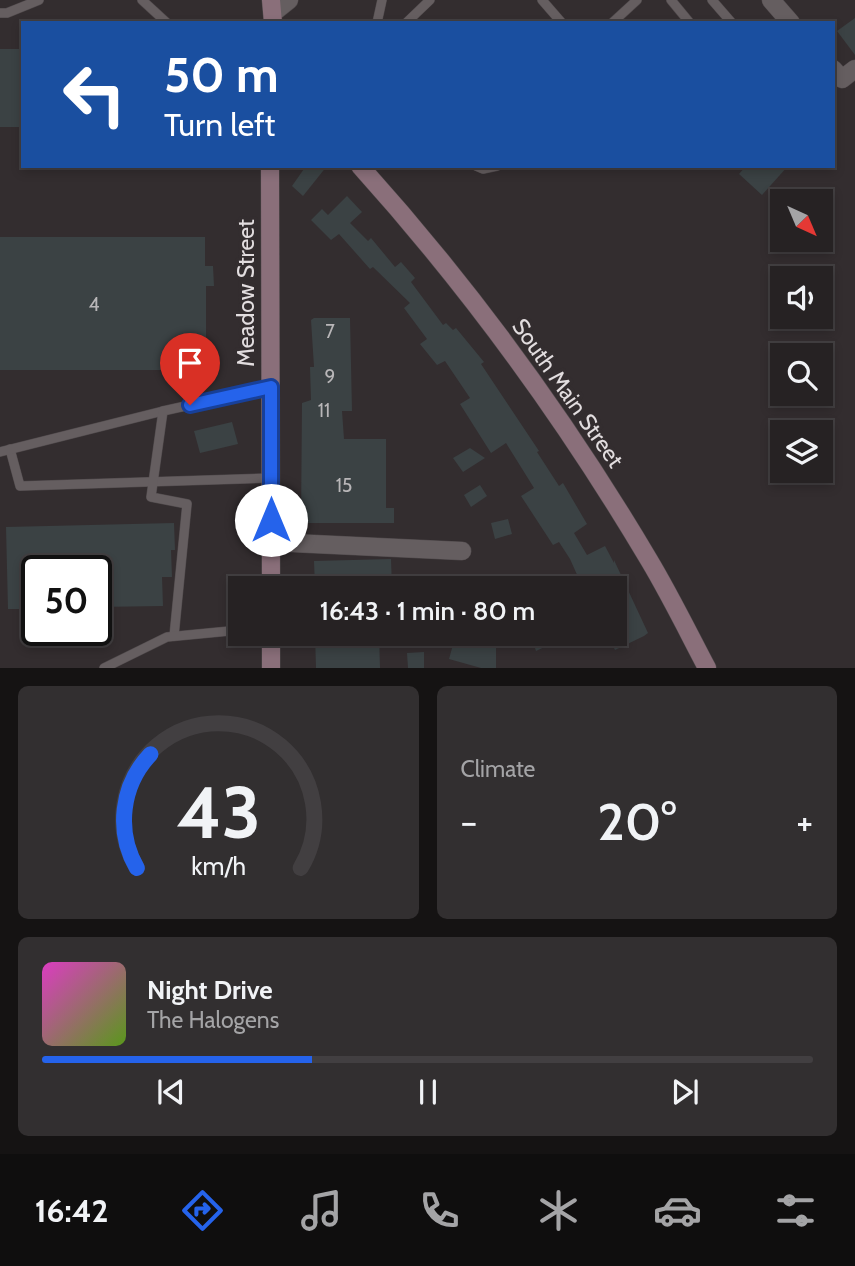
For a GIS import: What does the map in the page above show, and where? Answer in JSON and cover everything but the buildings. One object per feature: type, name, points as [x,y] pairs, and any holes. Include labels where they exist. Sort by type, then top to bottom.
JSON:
[{"type":"main road","name":"Meadow Street","points":[[270,168],[271,576]]},
{"type":"main road","name":"South Main Street","points":[[362,168],[504,340],[569,432],[649,561],[707,667]]},
{"type":"main road","points":[[271,646],[271,667]]},
{"type":"street","points":[[273,12],[289,0]]},
{"type":"street","points":[[771,0],[789,21]]},
{"type":"street","points":[[271,542],[463,551]]},
{"type":"lane","points":[[0,13],[7,13],[39,0]]},
{"type":"lane","points":[[142,0],[165,21]]},
{"type":"lane","points":[[378,21],[383,0]]},
{"type":"lane","points":[[408,21],[430,0]]},
{"type":"lane","points":[[542,0],[560,21]]},
{"type":"lane","points":[[614,21],[637,0]]},
{"type":"lane","points":[[712,0],[730,21]]},
{"type":"lane","points":[[675,1],[689,21]]},
{"type":"lane","points":[[271,387],[5,450],[20,486],[271,478]]},
{"type":"lane","points":[[163,411],[151,497],[187,504],[174,636]]},
{"type":"lane","points":[[104,667],[174,636],[228,631]]},
{"type":"route","points":[[190,405],[271,387],[271,520]]}]
